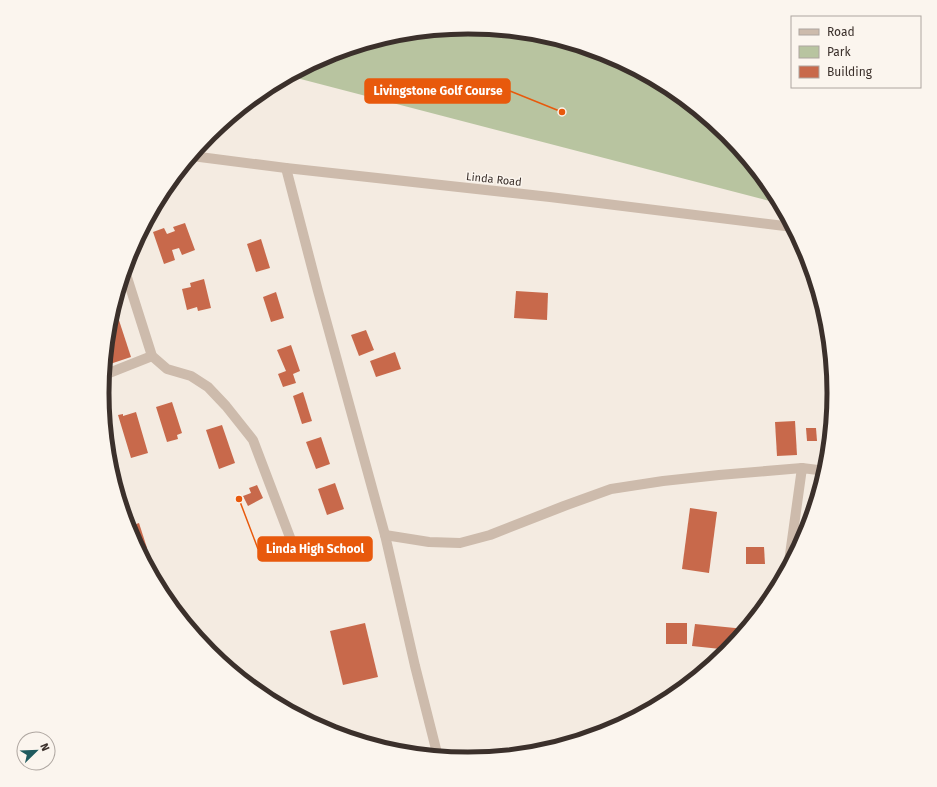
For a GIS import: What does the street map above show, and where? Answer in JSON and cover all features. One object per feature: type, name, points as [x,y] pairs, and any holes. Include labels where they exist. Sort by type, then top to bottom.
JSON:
[{"type":"street","name":"Linda Road","points":[[197,157],[558,198],[787,226]]},
{"type":"street","points":[[286,168],[385,535],[437,751]]},
{"type":"street","points":[[127,281],[152,356],[167,369],[191,376],[208,387],[226,406],[253,440],[291,540]]},
{"type":"street","points":[[110,373],[152,356]]},
{"type":"street","points":[[385,535],[428,542],[460,543],[490,535],[611,489],[719,474],[802,468],[820,470]]},
{"type":"street","points":[[790,555],[802,468]]},
{"type":"green space","points":[[468,34],[492,35],[515,37],[562,46],[606,61],[628,71],[648,82],[687,108],[706,123],[739,156],[772,202],[296,78],[331,61],[353,53],[375,46],[422,37]]},
{"type":"building","points":[[185,223],[195,250],[182,255],[179,248],[172,250],[175,260],[164,264],[153,232],[164,228],[167,234],[175,231],[173,227]]},
{"type":"building","points":[[261,239],[270,268],[256,272],[247,244]]},
{"type":"building","points":[[204,279],[211,308],[198,311],[197,307],[187,310],[182,289],[191,287],[190,283]]},
{"type":"building","points":[[516,291],[548,293],[547,320],[514,318]]},
{"type":"building","points":[[276,292],[284,318],[271,322],[263,297]]},
{"type":"building","points":[[118,316],[131,357],[111,364]]},
{"type":"building","points":[[366,330],[374,350],[359,356],[351,335]]},
{"type":"building","points":[[291,345],[300,371],[293,374],[296,383],[283,387],[278,374],[286,371],[277,350]]},
{"type":"building","points":[[395,352],[401,369],[376,377],[370,361]]},
{"type":"building","points":[[303,392],[312,421],[302,424],[293,396]]},
{"type":"building","points":[[172,402],[182,433],[177,435],[178,439],[167,442],[156,407]]},
{"type":"building","points":[[136,412],[148,453],[131,458],[118,415],[123,414],[123,416]]},
{"type":"building","points":[[795,421],[797,455],[777,456],[775,422]]},
{"type":"building","points":[[222,425],[235,463],[219,469],[206,430]]},
{"type":"building","points":[[806,428],[816,428],[817,441],[807,441]]},
{"type":"building","points":[[321,437],[330,464],[316,469],[306,442]]},
{"type":"building","points":[[335,483],[344,509],[327,515],[318,489]]},
{"type":"building","points":[[257,485],[263,498],[248,506],[243,496],[251,493],[249,488]]},
{"type":"building","points":[[690,508],[717,512],[709,573],[682,569]]},
{"type":"building","points":[[139,523],[147,548],[144,549],[134,525]]},
{"type":"building","points":[[746,547],[764,547],[765,564],[746,564]]},
{"type":"building","points":[[365,623],[378,677],[343,685],[330,631]]},
{"type":"building","points":[[666,623],[687,623],[687,644],[666,644]]},
{"type":"building","points":[[695,624],[741,629],[722,649],[692,646]]},
{"type":"place","name":"Livingstone Golf Course","points":[[562,112]]},
{"type":"place","name":"Linda High School","points":[[239,499]]}]
